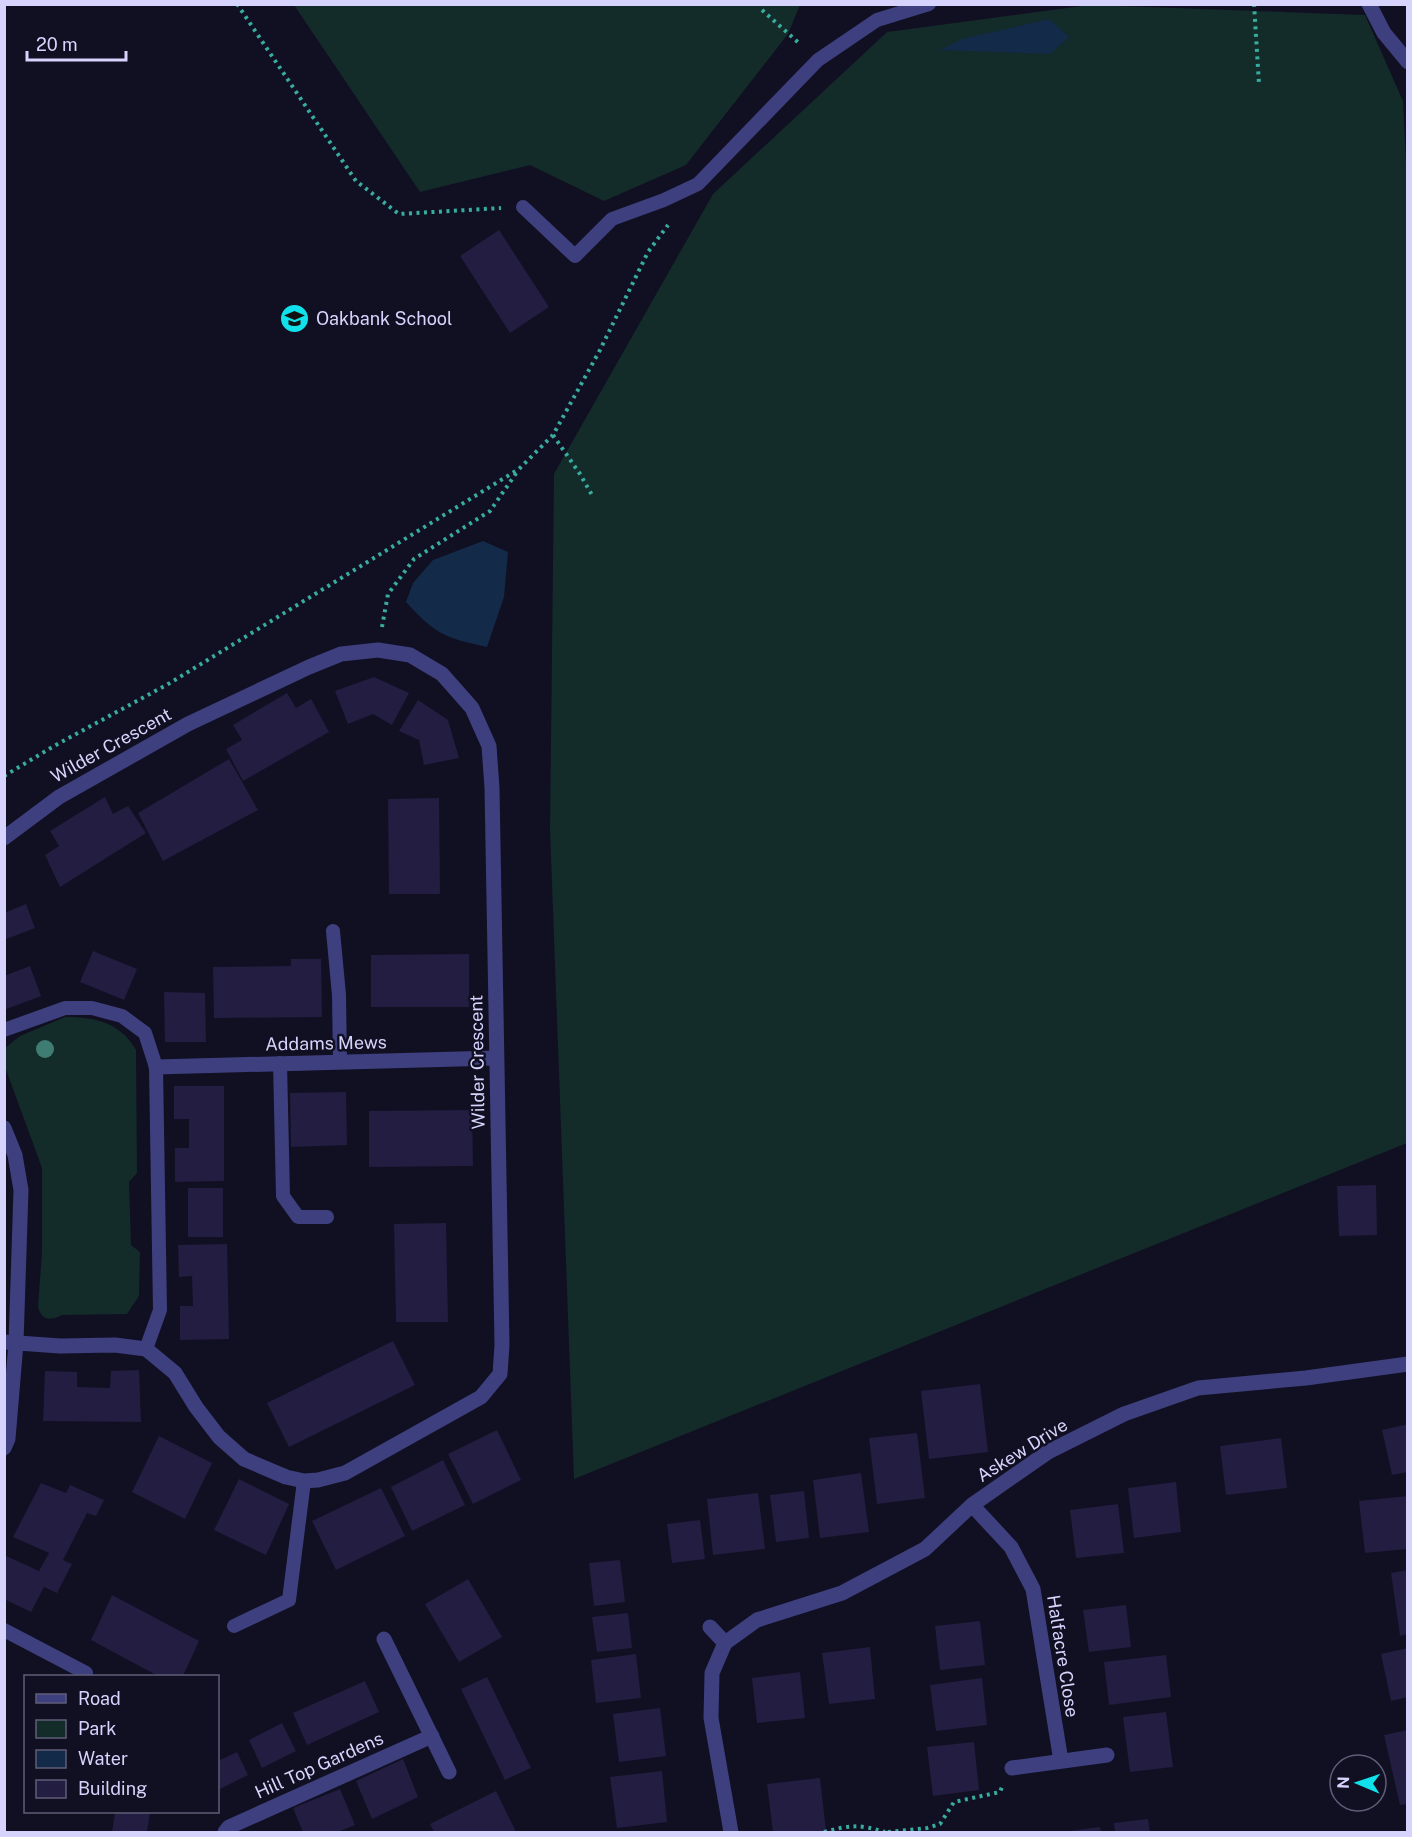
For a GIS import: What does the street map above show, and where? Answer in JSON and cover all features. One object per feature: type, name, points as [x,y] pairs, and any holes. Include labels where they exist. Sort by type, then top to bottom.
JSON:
[{"type":"street","points":[[1370,4],[1384,33],[1407,62]]},
{"type":"street","name":"Wilder Crescent","points":[[4,838],[59,797],[188,724],[341,654],[378,650],[410,655],[442,674],[472,708],[489,746],[492,788],[502,1346],[500,1374],[481,1397],[356,1467],[345,1473],[304,1481],[286,1477],[244,1459],[219,1437],[196,1407],[175,1373],[146,1349]]},
{"type":"street","name":"Addams Mews","points":[[156,1066],[496,1058]]},
{"type":"street","points":[[4,1128],[15,1155],[21,1190],[10,1342],[8,1439],[4,1448]]},
{"type":"street","points":[[10,1342],[60,1347],[114,1345],[146,1349]]},
{"type":"street","name":"Askew Drive","points":[[731,1833],[722,1792],[711,1718],[711,1673],[725,1643],[757,1620],[843,1593],[925,1549],[972,1505],[1048,1452],[1124,1414],[1198,1388],[1306,1378],[1407,1364]]},
{"type":"street","name":"Halfacre Close","points":[[972,1505],[1011,1546],[1033,1589],[1061,1761]]},
{"type":"street","points":[[710,1628],[725,1643]]},
{"type":"street","points":[[384,1639],[449,1772]]},
{"type":"street","name":"Hill Top Gardens","points":[[225,1833],[229,1827],[432,1736]]},
{"type":"street","points":[[1012,1768],[1107,1755]]},
{"type":"lane","points":[[523,207],[575,256],[612,219],[664,200],[698,184],[818,60],[877,20],[929,4]]},
{"type":"lane","points":[[333,930],[339,996],[340,1062]]},
{"type":"lane","points":[[4,1030],[66,1008],[92,1008],[122,1016],[145,1033],[156,1066],[160,1310],[146,1349]]},
{"type":"lane","points":[[280,1063],[283,1196],[298,1217],[327,1217]]},
{"type":"lane","points":[[234,1626],[288,1600],[304,1481]]},
{"type":"lane","points":[[4,1630],[86,1673],[85,1675]]},
{"type":"path","points":[[237,4],[356,181],[399,214],[523,207]]},
{"type":"path","points":[[1254,4],[1259,84]]},
{"type":"path","points":[[762,10],[818,60]]},
{"type":"path","points":[[378,650],[388,594],[414,559],[490,511],[519,469],[553,435],[600,350],[648,252],[673,218]]},
{"type":"path","points":[[553,435],[592,495]]},
{"type":"path","points":[[4,776],[170,683],[519,469]]},
{"type":"path","points":[[824,1833],[847,1826],[866,1827],[887,1833],[940,1824],[954,1802],[1000,1792],[1012,1768]]},
{"type":"green space","points":[[294,5],[800,5],[788,34],[686,165],[604,201],[530,165],[420,192]]},
{"type":"green space","points":[[1090,5],[1365,15],[1403,101],[1407,184],[1407,1143],[574,1479],[550,829],[554,474],[713,194],[887,32]]},
{"type":"green space","points":[[65,1017],[86,1018],[106,1023],[122,1033],[136,1050],[137,1173],[129,1182],[131,1245],[140,1252],[139,1296],[127,1314],[62,1315],[51,1319],[44,1317],[38,1307],[42,1252],[42,1168],[5,1067],[5,1048],[20,1036]]},
{"type":"water","points":[[1049,19],[1069,37],[1050,54],[940,50],[962,39]]},
{"type":"water","points":[[483,541],[508,552],[504,597],[487,647],[461,641],[433,628],[406,602],[413,583],[433,560]]},
{"type":"building","points":[[499,230],[549,307],[510,333],[460,256]]},
{"type":"building","points":[[374,677],[409,693],[392,725],[373,714],[348,724],[335,691]]},
{"type":"building","points":[[287,693],[296,708],[311,699],[329,732],[243,781],[226,749],[242,740],[233,725]]},
{"type":"building","points":[[418,700],[448,720],[459,758],[424,765],[419,740],[399,731]]},
{"type":"building","points":[[229,759],[258,810],[163,861],[138,813]]},
{"type":"building","points":[[105,797],[113,814],[128,806],[146,833],[60,887],[45,855],[59,846],[50,831]]},
{"type":"building","points":[[439,798],[440,894],[389,894],[388,799]]},
{"type":"building","points":[[26,904],[35,928],[4,940],[4,913]]},
{"type":"building","points":[[93,951],[137,969],[124,1000],[80,982]]},
{"type":"building","points":[[469,954],[469,1007],[371,1007],[371,955]]},
{"type":"building","points":[[291,959],[321,959],[322,1017],[214,1018],[213,967],[291,966]]},
{"type":"building","points":[[30,966],[41,996],[4,1010],[4,976]]},
{"type":"building","points":[[164,992],[205,993],[206,1042],[165,1042]]},
{"type":"building","points":[[174,1086],[224,1086],[224,1181],[175,1182],[175,1148],[189,1148],[189,1119],[174,1119]]},
{"type":"building","points":[[346,1092],[347,1145],[291,1147],[290,1093]]},
{"type":"building","points":[[472,1110],[473,1166],[369,1167],[369,1111]]},
{"type":"building","points":[[1376,1185],[1377,1235],[1339,1236],[1337,1186]]},
{"type":"building","points":[[188,1188],[223,1188],[223,1237],[188,1237]]},
{"type":"building","points":[[446,1223],[448,1322],[396,1322],[394,1224]]},
{"type":"building","points":[[227,1244],[229,1339],[180,1340],[180,1306],[193,1306],[192,1276],[179,1277],[178,1245]]},
{"type":"building","points":[[393,1341],[415,1385],[289,1447],[267,1403]]},
{"type":"building","points":[[139,1370],[141,1422],[43,1421],[45,1371],[77,1372],[77,1387],[110,1388],[111,1371]]},
{"type":"building","points":[[980,1384],[988,1452],[929,1459],[921,1391]]},
{"type":"building","points":[[1408,1424],[1408,1472],[1392,1475],[1382,1430]]},
{"type":"building","points":[[497,1430],[521,1480],[473,1504],[448,1454]]},
{"type":"building","points":[[917,1433],[925,1498],[877,1504],[869,1438]]},
{"type":"building","points":[[159,1436],[212,1463],[185,1519],[132,1492]]},
{"type":"building","points":[[1281,1438],[1287,1488],[1226,1495],[1220,1446]]},
{"type":"building","points":[[443,1460],[465,1505],[412,1531],[391,1487]]},
{"type":"building","points":[[861,1473],[869,1532],[820,1538],[813,1480]]},
{"type":"building","points":[[239,1479],[289,1504],[266,1555],[214,1530]]},
{"type":"building","points":[[1176,1482],[1181,1532],[1134,1538],[1128,1488]]},
{"type":"building","points":[[41,1483],[66,1493],[70,1485],[104,1500],[96,1516],[87,1513],[63,1560],[72,1564],[57,1593],[44,1587],[31,1612],[4,1599],[4,1555],[39,1571],[49,1553],[13,1537]]},
{"type":"building","points":[[381,1488],[405,1536],[336,1570],[312,1521]]},
{"type":"building","points":[[804,1491],[809,1538],[776,1542],[770,1495]]},
{"type":"building","points":[[758,1493],[765,1549],[713,1555],[707,1499]]},
{"type":"building","points":[[1408,1496],[1408,1549],[1365,1553],[1359,1501]]},
{"type":"building","points":[[1118,1504],[1124,1553],[1076,1558],[1070,1510]]},
{"type":"building","points":[[700,1520],[705,1559],[672,1563],[667,1524]]},
{"type":"building","points":[[620,1560],[625,1602],[594,1606],[589,1563]]},
{"type":"building","points":[[1408,1570],[1408,1634],[1400,1636],[1391,1573]]},
{"type":"building","points":[[468,1579],[502,1637],[459,1662],[425,1604]]},
{"type":"building","points":[[112,1595],[199,1641],[183,1675],[156,1675],[91,1640]]},
{"type":"building","points":[[1126,1605],[1131,1647],[1089,1652],[1083,1610]]},
{"type":"building","points":[[628,1613],[632,1648],[597,1652],[592,1617]]},
{"type":"building","points":[[980,1621],[985,1665],[940,1670],[935,1626]]},
{"type":"building","points":[[870,1647],[875,1699],[829,1704],[822,1653]]},
{"type":"building","points":[[1408,1648],[1408,1697],[1391,1701],[1381,1654]]},
{"type":"building","points":[[636,1654],[641,1698],[596,1703],[591,1660]]},
{"type":"building","points":[[1166,1655],[1171,1697],[1109,1705],[1104,1662]]},
{"type":"building","points":[[800,1672],[805,1718],[757,1723],[752,1678]]},
{"type":"building","points":[[487,1677],[531,1768],[505,1780],[461,1689]]},
{"type":"building","points":[[982,1678],[987,1725],[936,1731],[930,1685]]},
{"type":"building","points":[[365,1681],[379,1712],[307,1745],[293,1713]]},
{"type":"building","points":[[660,1708],[666,1756],[619,1762],[613,1714]]},
{"type":"building","points":[[1166,1712],[1173,1767],[1130,1772],[1123,1717]]},
{"type":"building","points":[[282,1723],[296,1751],[262,1768],[249,1740]]},
{"type":"building","points":[[1408,1730],[1408,1804],[1400,1805],[1384,1735]]},
{"type":"building","points":[[974,1742],[979,1790],[933,1796],[927,1747]]},
{"type":"building","points":[[237,1752],[248,1775],[219,1790],[219,1761]]},
{"type":"building","points":[[403,1759],[418,1797],[372,1819],[356,1781]]},
{"type":"building","points":[[662,1771],[667,1822],[617,1828],[610,1777]]},
{"type":"building","points":[[820,1778],[826,1831],[773,1832],[767,1784]]},
{"type":"building","points":[[340,1789],[355,1825],[338,1832],[303,1832],[293,1808]]},
{"type":"building","points":[[496,1791],[516,1832],[434,1832],[430,1824]]},
{"type":"building","points":[[115,1813],[150,1813],[147,1832],[112,1832]]},
{"type":"building","points":[[1148,1819],[1150,1832],[1115,1832],[1114,1823]]},
{"type":"building","points":[[1100,1827],[1101,1832],[1070,1832],[1070,1831]]},
{"type":"place","name":"Oakbank School","points":[[295,318]]}]
